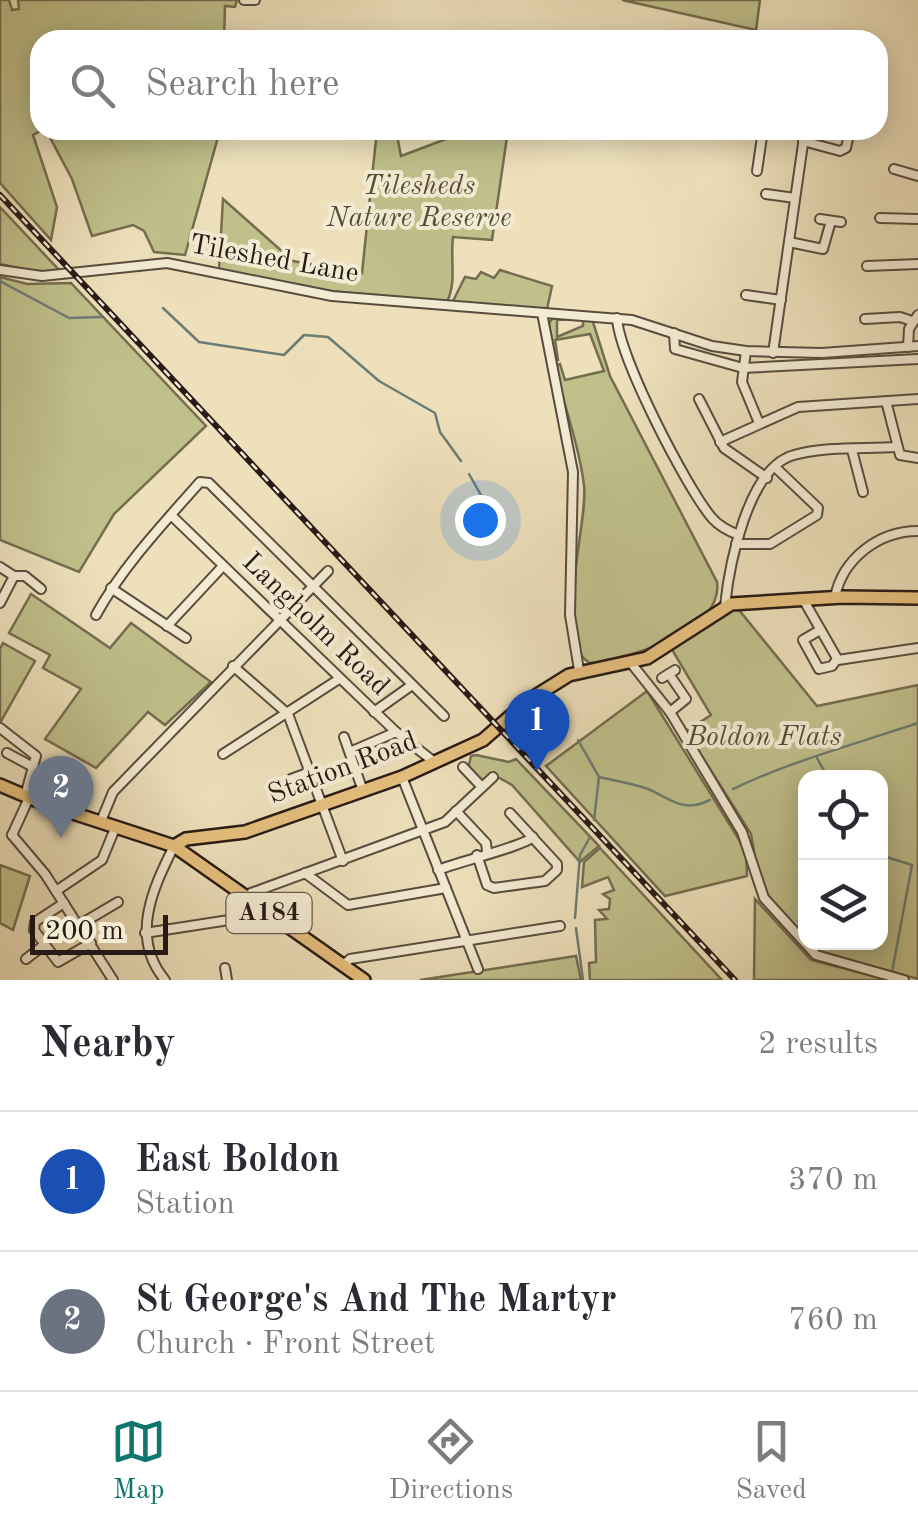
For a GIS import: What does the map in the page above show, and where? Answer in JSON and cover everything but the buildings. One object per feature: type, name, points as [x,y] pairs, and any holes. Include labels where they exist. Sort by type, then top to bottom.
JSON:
[{"type":"main road","points":[[580,670],[647,658],[725,608],[745,600],[918,598]]},
{"type":"main road","name":"Station Road","points":[[174,846],[186,838],[246,832],[402,776],[483,740],[519,709],[580,670]]},
{"type":"main road","name":"A184","points":[[0,785],[174,846],[364,980]]},
{"type":"street","points":[[244,0],[256,0]]},
{"type":"street","points":[[757,171],[761,140]]},
{"type":"street","points":[[773,353],[803,141],[840,151],[846,148],[848,140]]},
{"type":"street","points":[[894,169],[918,176]]},
{"type":"street","points":[[766,194],[795,198]]},
{"type":"street","points":[[880,218],[918,220]]},
{"type":"street","points":[[789,242],[823,249],[836,222],[820,219]]},
{"type":"street","name":"Tileshed Lane","points":[[0,270],[42,276],[167,263],[332,296],[617,318],[746,350],[773,353],[913,346]]},
{"type":"street","points":[[867,266],[918,264]]},
{"type":"street","points":[[746,296],[781,300]]},
{"type":"street","points":[[542,312],[573,472],[570,615],[580,670]]},
{"type":"street","points":[[617,318],[626,356],[701,501],[718,524],[737,539],[770,544],[817,515],[818,508],[808,496],[774,467]]},
{"type":"street","points":[[865,318],[915,318],[913,346]]},
{"type":"street","points":[[674,333],[675,349],[743,368],[918,359]]},
{"type":"street","points":[[746,350],[744,389],[759,423]]},
{"type":"street","points":[[699,398],[720,442],[733,457],[767,478]]},
{"type":"street","points":[[720,442],[798,407],[918,399]]},
{"type":"street","points":[[886,401],[896,447],[905,459],[918,458]]},
{"type":"street","points":[[725,608],[737,539],[774,467],[797,454],[896,447]]},
{"type":"street","points":[[852,450],[862,492]]},
{"type":"street","points":[[96,615],[111,588],[200,482],[209,483],[412,685],[419,686],[444,716]]},
{"type":"street","name":"Langholm Road","points":[[171,516],[278,622],[433,762]]},
{"type":"street","points":[[835,597],[853,560],[870,544],[893,534],[918,532]]},
{"type":"street","points":[[168,626],[222,567]]},
{"type":"street","points":[[0,568],[14,576],[25,576],[41,589]]},
{"type":"street","points":[[102,821],[113,792],[328,571]]},
{"type":"street","points":[[0,604],[14,576]]},
{"type":"street","points":[[111,588],[186,638]]},
{"type":"street","points":[[803,599],[837,659],[848,662],[918,648]]},
{"type":"street","points":[[820,630],[803,640],[811,654],[820,669],[832,666],[837,659]]},
{"type":"street","points":[[631,662],[670,712],[747,841],[758,888],[774,909],[821,958],[904,980]]},
{"type":"street","points":[[234,666],[288,714],[343,860]]},
{"type":"street","points":[[669,674],[686,699],[670,712]]},
{"type":"street","points":[[223,754],[339,679]]},
{"type":"street","points":[[374,712],[412,685]]},
{"type":"street","points":[[0,728],[36,756],[27,797],[12,836]]},
{"type":"street","points":[[350,752],[396,732]]},
{"type":"street","points":[[344,737],[364,790]]},
{"type":"street","points":[[7,753],[33,766]]},
{"type":"street","points":[[463,767],[482,786]]},
{"type":"street","points":[[291,779],[310,772]]},
{"type":"street","points":[[402,776],[478,969]]},
{"type":"street","points":[[144,933],[230,920],[247,896],[445,822],[493,777]]},
{"type":"street","points":[[456,811],[486,843],[487,852]]},
{"type":"street","points":[[477,855],[487,885],[494,888],[545,881],[558,870],[558,864],[510,813]]},
{"type":"street","points":[[56,890],[102,860],[116,826]]},
{"type":"street","points":[[0,832],[12,836],[56,890],[113,980]]},
{"type":"street","points":[[438,870],[487,852],[525,845],[532,837]]},
{"type":"street","points":[[166,980],[149,959],[144,933],[155,885],[174,846]]},
{"type":"street","points":[[304,873],[348,905],[446,888]]},
{"type":"street","points":[[79,925],[118,902]]},
{"type":"street","points":[[64,903],[35,922],[34,930],[54,960],[64,963],[91,943]]},
{"type":"street","points":[[343,965],[350,959],[560,926]]},
{"type":"street","points":[[26,959],[44,945]]},
{"type":"street","points":[[225,968],[226,980]]},
{"type":"green space","points":[[0,0],[9,0],[12,10],[19,9],[18,0],[237,0],[235,7],[225,6],[224,30],[30,30],[30,140],[35,140],[57,207],[51,240],[0,183]]},
{"type":"green space","points":[[622,0],[760,0],[756,30]]},
{"type":"green space","points":[[51,140],[217,140],[185,255],[154,252],[144,231],[133,225],[92,236],[72,179]]},
{"type":"green space","name":"Tilesheds Nature Reserve","points":[[376,140],[398,140],[401,156],[443,140],[507,140],[492,240],[453,237],[453,279],[447,302],[319,290],[219,269],[223,199],[293,261],[362,273]]},
{"type":"green space","points":[[0,207],[59,270],[40,273],[0,264]]},
{"type":"green space","points":[[500,270],[552,286],[547,309],[452,303],[465,277],[476,279],[481,272],[494,278]]},
{"type":"green space","points":[[0,277],[27,284],[71,283],[206,426],[114,514],[79,572],[0,540]]},
{"type":"green space","points":[[553,318],[577,319],[557,320],[557,337],[583,326],[583,319],[592,319],[610,376],[717,582],[715,599],[690,628],[649,648],[590,663],[579,651],[572,607],[584,485],[554,366],[560,364],[565,380],[604,371],[590,334],[555,340],[558,360],[553,361],[549,323]]},
{"type":"green space","points":[[31,594],[110,648],[131,623],[211,682],[165,725],[148,712],[96,768],[45,739],[81,689],[43,668],[50,655],[9,633]]},
{"type":"green space","name":"Boldon Flats","points":[[735,605],[817,706],[918,685],[918,979],[819,950],[888,950],[888,770],[798,770],[798,929],[760,886],[751,834],[686,731],[711,715],[671,648]]},
{"type":"green space","points":[[3,643],[35,661],[0,723],[0,649]]},
{"type":"green space","points":[[647,691],[746,851],[747,876],[665,896],[546,766]]},
{"type":"green space","points":[[471,756],[509,762],[516,759],[599,846],[580,862],[512,785],[494,775],[484,782],[468,769]]},
{"type":"green space","points":[[600,848],[722,980],[590,980],[589,963],[596,962],[595,920],[607,919],[599,910],[609,909],[610,899],[603,894],[614,890],[608,877],[582,887],[584,862]]},
{"type":"green space","points":[[0,865],[30,876],[13,930],[0,923]]},
{"type":"green space","points":[[755,899],[811,960],[888,980],[754,980]]},
{"type":"green space","points":[[576,956],[581,980],[420,980]]},
{"type":"waterway","points":[[0,281],[69,318],[101,317]]},
{"type":"waterway","points":[[163,308],[199,342],[284,355],[304,335],[328,337],[379,381],[435,413],[440,432],[461,461]]},
{"type":"waterway","points":[[469,474],[495,520]]},
{"type":"waterway","points":[[733,789],[801,761],[918,723]]},
{"type":"waterway","points":[[578,740],[599,777],[594,820]]},
{"type":"waterway","points":[[817,758],[824,770]]},
{"type":"waterway","points":[[599,777],[642,787],[685,805],[710,800]]},
{"type":"waterway","points":[[575,918],[580,855],[590,837]]},
{"type":"waterway","points":[[888,858],[912,865],[892,972]]},
{"type":"waterway","points":[[576,928],[583,980]]},
{"type":"railway","points":[[0,195],[735,980]]},
{"type":"place","name":"East Boldon","points":[[537,771]]},
{"type":"place","name":"St George's And The Martyr","points":[[61,838]]}]
